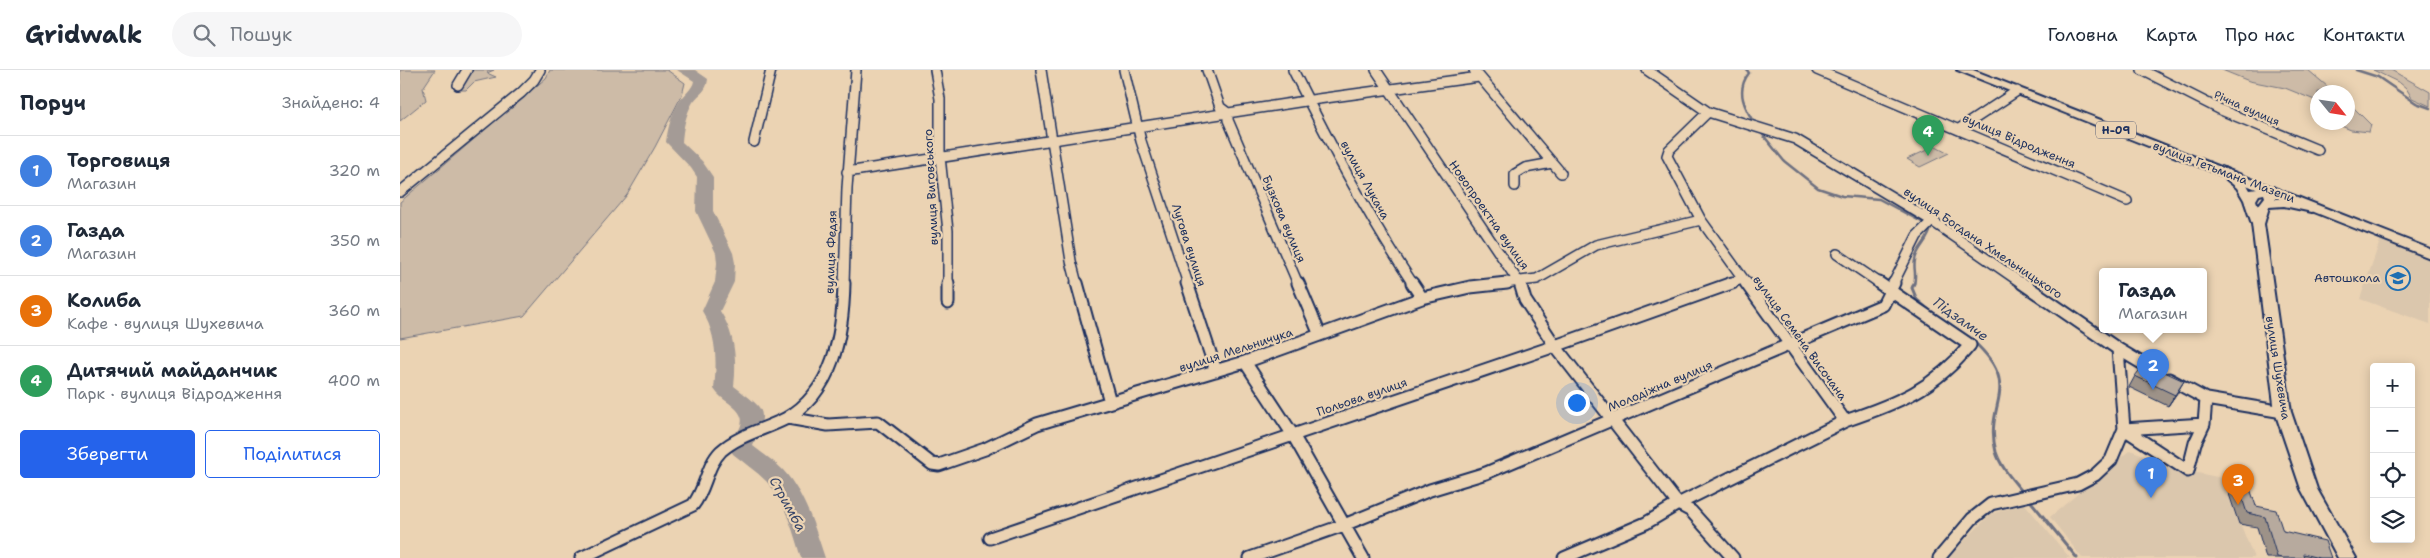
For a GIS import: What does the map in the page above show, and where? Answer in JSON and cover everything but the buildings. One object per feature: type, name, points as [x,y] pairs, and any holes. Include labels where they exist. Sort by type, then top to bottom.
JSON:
[{"type":"main road","name":"вулиця Гетьмана Мазепи","points":[[1963,70],[2430,254]]},
{"type":"main road","name":"вулиця Шухевича","points":[[2224,172],[2242,186],[2250,200],[2258,224],[2283,412],[2309,489],[2347,558]]},
{"type":"main road","points":[[2250,200],[2255,192],[2269,190],[2271,197],[2260,210],[2258,224]]},
{"type":"main road","points":[[2266,204],[2290,203],[2322,211]]},
{"type":"street","points":[[458,84],[467,70]]},
{"type":"street","points":[[400,192],[521,93],[534,80],[540,70]]},
{"type":"street","points":[[754,142],[771,70]]},
{"type":"street","name":"вулиця Федяя","points":[[581,558],[693,505],[701,497],[714,458],[720,451],[747,435],[788,418],[806,404],[831,365],[841,330],[847,172],[856,70]]},
{"type":"street","name":"вулиця Виговського","points":[[935,70],[940,99],[940,157],[948,230],[948,303]]},
{"type":"street","points":[[1041,70],[1072,261],[1110,402]]},
{"type":"street","name":"Лугова вулиця","points":[[1124,70],[1138,128],[1216,371]]},
{"type":"street","name":"Бузкова вулиця","points":[[1207,70],[1220,107],[1228,113],[1228,120],[1320,335]]},
{"type":"street","name":"вулиця Лукача","points":[[1293,70],[1345,174],[1379,233],[1422,298]]},
{"type":"street","name":"Новопроектна вулиця","points":[[1376,70],[1520,281],[1525,300],[1555,346],[1678,504],[1691,511],[1733,558]]},
{"type":"street","name":"вулиця Богдана Хмельницького","points":[[1646,70],[1708,112],[1748,126],[1767,129],[1795,139],[1928,223],[2118,349],[2206,399],[2283,412]]},
{"type":"street","name":"вулиця Відродження","points":[[1818,70],[2127,201]]},
{"type":"street","name":"Річна вулиця","points":[[2142,70],[2221,110],[2318,150]]},
{"type":"street","points":[[847,172],[1389,90],[1476,74],[1561,174]]},
{"type":"street","points":[[1959,129],[2017,91]]},
{"type":"street","name":"вулиця Семена Височана","points":[[1708,112],[1669,150],[1667,156],[1701,220],[1845,421]]},
{"type":"street","points":[[1516,186],[1514,177],[1519,171],[1552,162]]},
{"type":"street","name":"вулиця Мельничука","points":[[788,418],[815,425],[842,425],[872,420],[878,422],[932,464],[940,465],[985,448],[1037,424],[1244,362],[1422,298],[1470,287],[1537,279],[1596,245],[1701,220]]},
{"type":"street","name":"Молодіжна вулиця","points":[[1250,558],[1344,525],[1430,490],[1486,473],[1883,305],[1891,291],[1897,274],[1928,223]]},
{"type":"street","points":[[1564,558],[1646,523],[1678,504],[1845,421],[1913,397],[1941,379],[1970,346],[1836,254]]},
{"type":"street","name":"Польова вулиця","points":[[990,538],[1555,346],[1742,279]]},
{"type":"street","points":[[1939,558],[1972,519],[1991,504],[2078,484],[2094,475],[2111,460],[2124,429],[2118,349]]},
{"type":"street","points":[[1244,362],[1293,435],[1363,558]]},
{"type":"street","points":[[2124,429],[2188,471],[2195,442],[2204,424],[2206,399]]},
{"type":"street","points":[[2124,429],[2204,424]]},
{"type":"shaded area","points":[[400,70],[435,70],[423,88],[426,100],[400,121]]},
{"type":"shaded area","points":[[468,70],[494,70],[487,73],[496,77],[474,82],[466,90],[459,90],[457,87]]},
{"type":"shaded area","points":[[550,70],[667,70],[685,83],[682,95],[627,195],[524,316],[400,338],[400,202],[546,78]]},
{"type":"shaded area","points":[[2222,70],[2308,70],[2326,85],[2310,85],[2310,98],[2285,88],[2249,81]]},
{"type":"shaded area","points":[[2373,70],[2391,70],[2430,92],[2430,106],[2412,98],[2406,88],[2400,83]]},
{"type":"shaded area","points":[[2355,109],[2371,125],[2369,132],[2351,130],[2355,130]]},
{"type":"shaded area","points":[[1936,146],[1949,153],[1920,167],[1907,159]]},
{"type":"shaded area","name":"Автошкола","points":[[2381,238],[2430,258],[2430,324],[2360,299]]},
{"type":"shaded area","points":[[2130,450],[2188,471],[2222,478],[2254,558],[2082,558],[2050,517]]},
{"type":"shaded area","points":[[2024,503],[2070,558],[1947,558],[1991,514]]},
{"type":"waterway","name":"Стримба","points":[[684,70],[701,79],[700,87],[689,98],[681,112],[676,126],[674,142],[697,164],[705,177],[705,211],[724,253],[726,263],[724,282],[711,311],[720,328],[725,348],[724,389],[750,409],[753,419],[741,448],[771,472],[782,484],[798,515],[813,558]]},
{"type":"waterway","name":"Підзамче","points":[[1747,70],[1749,73],[1742,93],[1745,106],[1755,125]]},
{"type":"waterway","points":[[2356,70],[2378,77],[2416,103],[2430,108]]},
{"type":"waterway","name":"Підзамче","points":[[1759,130],[1784,161],[1818,188],[1842,196],[1879,199],[1931,227],[1928,236],[1916,255],[1914,284]]},
{"type":"waterway","name":"Підзамче","points":[[1914,283],[1912,288],[1917,300],[1935,315]]},
{"type":"waterway","name":"Підзамче","points":[[1973,341],[1988,357],[1997,371],[2000,384],[1993,435],[1996,452],[2004,469],[2024,494]]},
{"type":"waterway","name":"Підзамче","points":[[2028,498],[2077,558]]},
{"type":"place","name":"Дитячий майданчик","points":[[1928,156]]},
{"type":"place","name":"Автошкола","points":[[2398,278]]},
{"type":"place","name":"Газда","points":[[2153,390]]},
{"type":"place","name":"Торговиця","points":[[2151,498]]},
{"type":"place","name":"Колиба","points":[[2238,505]]}]
